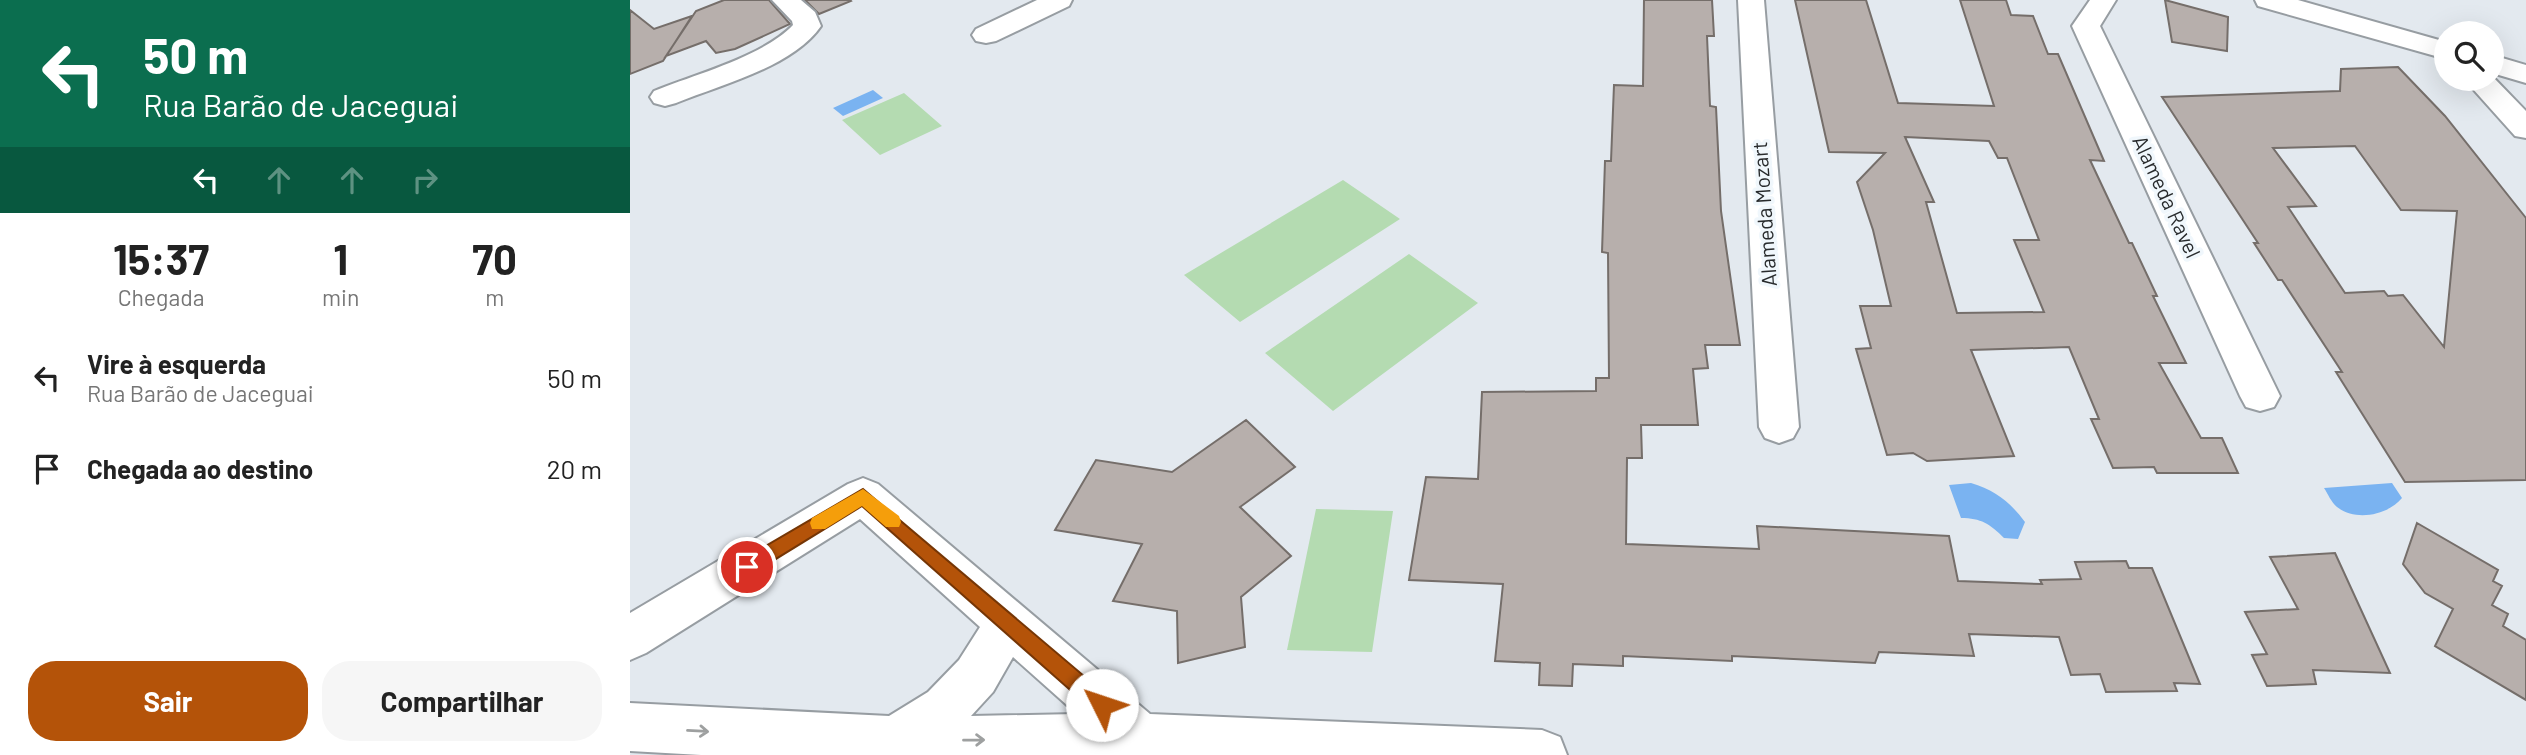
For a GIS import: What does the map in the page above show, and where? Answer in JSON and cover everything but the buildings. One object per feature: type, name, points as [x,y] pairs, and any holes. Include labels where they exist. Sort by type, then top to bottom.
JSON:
[{"type":"street","points":[[665,97],[781,48],[801,36],[807,26],[806,18],[785,0]]},
{"type":"street","points":[[986,35],[1059,0]]},
{"type":"street","name":"Alameda Mozart","points":[[1751,0],[1779,427]]},
{"type":"street","name":"Alameda Ravel","points":[[2103,0],[2086,26],[2260,397]]},
{"type":"street","points":[[2268,0],[2434,48]]},
{"type":"street","points":[[2504,68],[2526,74]]},
{"type":"street","points":[[2490,91],[2526,129]]},
{"type":"street","points":[[630,638],[863,496],[1140,738]]},
{"type":"street","points":[[894,741],[944,709],[976,676],[1008,623]]},
{"type":"street","points":[[630,727],[894,741],[1140,738],[1542,755]]},
{"type":"green space","points":[[904,93],[942,126],[880,155],[842,120]]},
{"type":"green space","points":[[1343,180],[1400,219],[1240,322],[1184,275]]},
{"type":"green space","points":[[1409,254],[1478,303],[1333,411],[1265,353]]},
{"type":"green space","points":[[1316,509],[1393,511],[1372,652],[1287,650]]},
{"type":"water","points":[[873,90],[883,98],[843,116],[833,108]]},
{"type":"water","points":[[1971,483],[1995,493],[2025,522],[2018,539],[2004,538],[1980,521],[1961,518],[1949,485]]},
{"type":"water","points":[[2392,483],[2402,498],[2389,509],[2371,515],[2345,512],[2337,507],[2324,488]]},
{"type":"slow traffic","points":[[819,523],[863,496],[892,522]]},
{"type":"route","points":[[747,567],[863,496],[1102,705]]}]
